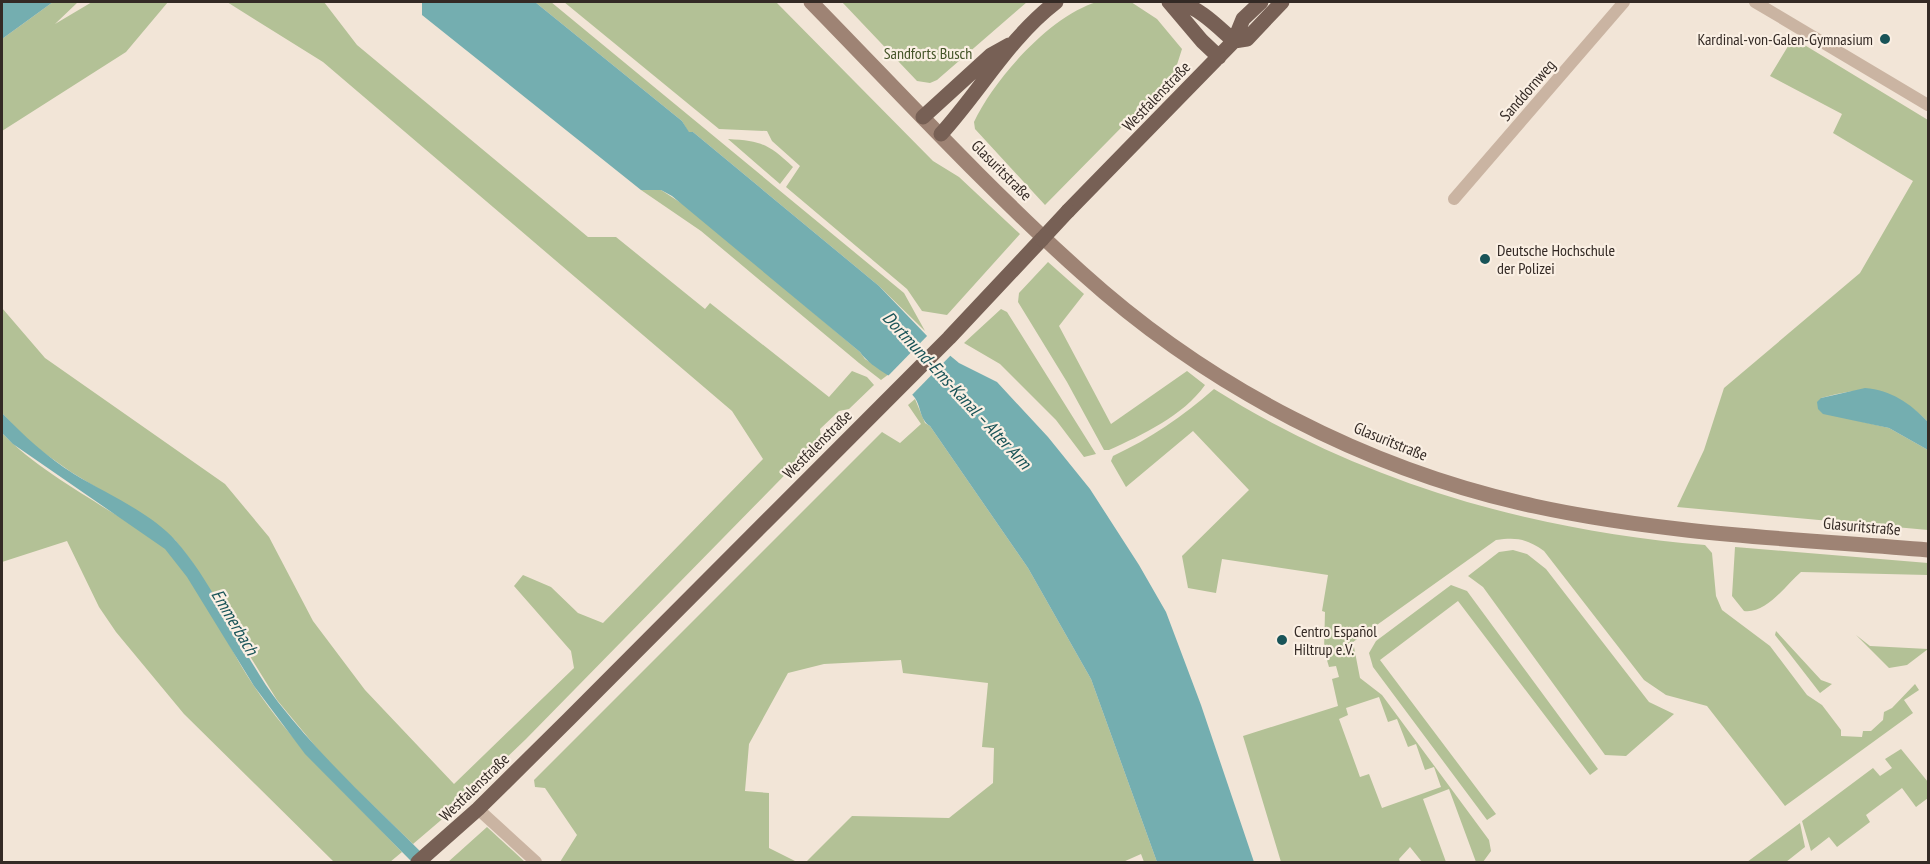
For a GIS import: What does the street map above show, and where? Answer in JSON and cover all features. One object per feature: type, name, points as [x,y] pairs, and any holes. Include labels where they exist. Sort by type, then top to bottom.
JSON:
[{"type":"main road","name":"Glasuritstraße","points":[[811,2],[923,117],[1083,274],[1141,321],[1210,370],[1263,401],[1389,461],[1484,493],[1569,513],[1694,530],[1929,550]]},
{"type":"main road","points":[[923,117],[991,55],[1009,45],[1056,2]]},
{"type":"main road","points":[[1170,2],[1219,57]]},
{"type":"main road","points":[[1177,2],[1186,4],[1210,20],[1234,41]]},
{"type":"main road","name":"Westfalenstraße","points":[[418,862],[478,809],[949,338],[1068,211],[1234,41],[1237,28],[1261,2]]},
{"type":"main road","name":"Westfalenstraße","points":[[1234,41],[1247,39],[1282,2]]},
{"type":"main road","points":[[941,134],[999,64],[1009,45]]},
{"type":"street","name":"Sanddornweg","points":[[1454,199],[1624,2]]},
{"type":"street","points":[[1755,2],[1929,105]]},
{"type":"street","points":[[478,809],[536,862]]},
{"type":"green space","points":[[53,2],[78,2],[55,24],[92,2],[168,2],[126,52],[2,131],[2,39]]},
{"type":"green space","points":[[227,2],[324,2],[357,45],[588,237],[616,237],[705,309],[710,303],[829,397],[852,371],[867,377],[874,385],[849,409],[839,411],[820,429],[821,438],[526,739],[447,815],[413,844],[330,764],[277,700],[192,562],[175,540],[150,520],[71,472],[30,443],[2,413],[2,308],[45,358],[225,484],[269,537],[313,621],[365,690],[454,784],[574,668],[571,651],[514,586],[523,575],[551,587],[578,613],[603,623],[763,459],[732,411],[323,62]]},
{"type":"green space","points":[[535,2],[551,2],[904,293],[925,331],[879,286],[693,132],[689,133],[682,121]]},
{"type":"green space","points":[[564,2],[776,2],[933,161],[959,177],[1020,234],[947,315],[922,311],[907,289],[786,187],[800,166],[772,141],[767,131],[719,129]]},
{"type":"green space","name":"Sandforts Busch","points":[[842,2],[1027,2],[937,80],[930,83],[917,81]]},
{"type":"green space","points":[[1097,2],[1131,2],[1157,19],[1182,49],[1174,74],[1045,205],[975,129],[974,122],[995,87],[1043,34],[1079,9]]},
{"type":"green space","points":[[1793,38],[1928,120],[1928,422],[1903,402],[1878,392],[1852,391],[1821,398],[1842,417],[1889,428],[1928,450],[1928,530],[1677,507],[1704,450],[1724,388],[1860,273],[1913,181],[1833,133],[1842,114],[1770,76]]},
{"type":"green space","points":[[728,139],[764,145],[793,167],[780,184]]},
{"type":"green space","points":[[649,188],[661,190],[692,210],[860,352],[865,359],[889,374],[881,380],[859,363],[701,231],[641,190]]},
{"type":"green space","points":[[1048,262],[1084,294],[1059,326],[1111,424],[1187,371],[1205,385],[1196,396],[1161,424],[1109,450],[1104,450],[1067,382],[1018,302],[1019,293]]},
{"type":"green space","points":[[1001,309],[1007,312],[1096,454],[1084,457],[1056,420],[1000,364],[964,343]]},
{"type":"green space","points":[[1214,389],[1270,422],[1328,451],[1388,476],[1450,497],[1576,528],[1705,545],[1712,553],[1716,596],[1722,610],[1770,646],[1807,695],[1822,705],[1841,730],[1841,736],[1862,737],[1863,731],[1871,731],[1883,720],[1884,712],[1892,708],[1915,684],[1919,690],[1904,700],[1913,713],[1785,806],[1707,706],[1666,695],[1644,680],[1544,551],[1522,540],[1496,540],[1353,642],[1360,678],[1382,695],[1489,840],[1491,851],[1483,862],[1476,862],[1449,789],[1423,799],[1446,862],[1422,862],[1410,847],[1399,859],[1400,862],[1281,862],[1243,736],[1338,706],[1332,679],[1339,677],[1336,666],[1329,667],[1324,650],[1325,612],[1322,611],[1328,575],[1222,559],[1216,593],[1188,588],[1182,556],[1249,490],[1193,431],[1126,487],[1111,461],[1113,456],[1178,418]],"holes":[[[1379,697],[1388,722],[1397,719],[1408,747],[1416,744],[1425,770],[1434,767],[1441,787],[1382,808],[1369,774],[1360,777],[1339,719],[1348,715],[1346,708]]]},
{"type":"green space","points":[[915,399],[925,423],[930,426],[1028,568],[1091,679],[1157,862],[1144,862],[1141,854],[1123,862],[806,862],[852,816],[949,818],[993,783],[994,748],[982,747],[988,683],[903,673],[901,660],[824,664],[788,673],[749,744],[745,791],[769,793],[769,848],[797,862],[560,862],[577,835],[545,788],[535,787],[534,780],[882,432],[900,443],[921,424],[908,405]]},
{"type":"green space","points":[[2,433],[53,475],[145,532],[165,548],[202,596],[243,669],[270,709],[325,772],[402,852],[390,862],[334,862],[184,714],[116,632],[99,607],[67,541],[2,562]]},
{"type":"green space","points":[[1735,547],[1928,563],[1928,575],[1801,572],[1767,604],[1752,611],[1744,611],[1732,596]]},
{"type":"green space","points":[[1513,550],[1527,554],[1546,569],[1649,702],[1674,714],[1626,756],[1605,755],[1483,587],[1468,576],[1499,552]]},
{"type":"green space","points":[[1451,585],[1467,591],[1598,769],[1590,775],[1458,601],[1380,660],[1496,814],[1487,820],[1373,667],[1369,653],[1376,641]]},
{"type":"green space","points":[[1776,631],[1821,680],[1832,684],[1820,693],[1775,635]]},
{"type":"green space","points":[[1856,635],[1870,646],[1928,649],[1907,665],[1889,668]]},
{"type":"green space","points":[[1901,749],[1928,782],[1928,798],[1916,807],[1902,788],[1866,815],[1870,822],[1837,847],[1829,837],[1811,851],[1802,821],[1873,768],[1880,776],[1892,768],[1885,759]]},
{"type":"green space","points":[[1800,823],[1805,847],[1786,862],[1747,862]]},
{"type":"green space","points":[[487,827],[525,862],[448,862]]},
{"type":"water","points":[[2,2],[53,2],[2,39]]},
{"type":"water","name":"Dortmund-Ems-Kanal – Alter Arm","points":[[422,2],[535,2],[682,121],[689,132],[693,132],[879,286],[929,338],[959,363],[997,382],[1048,437],[1090,489],[1166,612],[1201,705],[1254,862],[1157,862],[1091,679],[1028,568],[924,420],[915,398],[909,391],[872,364],[672,196],[661,190],[641,190],[422,15]]},
{"type":"water","points":[[1865,388],[1892,395],[1907,403],[1921,415],[1928,422],[1928,450],[1889,428],[1823,414],[1818,409],[1817,402],[1821,398]]},
{"type":"water","points":[[2,413],[54,461],[141,512],[176,541],[204,579],[264,683],[278,702],[333,765],[431,862],[412,862],[305,754],[254,686],[187,577],[165,549],[13,444],[2,433]]},
{"type":"pier","points":[[930,333],[953,353],[910,397],[887,377]]},
{"type":"place","name":"Kardinal-von-Galen-Gymnasium","points":[[1885,39]]},
{"type":"place","name":"Deutsche Hochschule der Polizei","points":[[1485,259]]},
{"type":"place","name":"Centro Español Hiltrup e.V.","points":[[1282,640]]},
{"type":"water label","name":"Emmerbach","points":[[235,622]]}]
